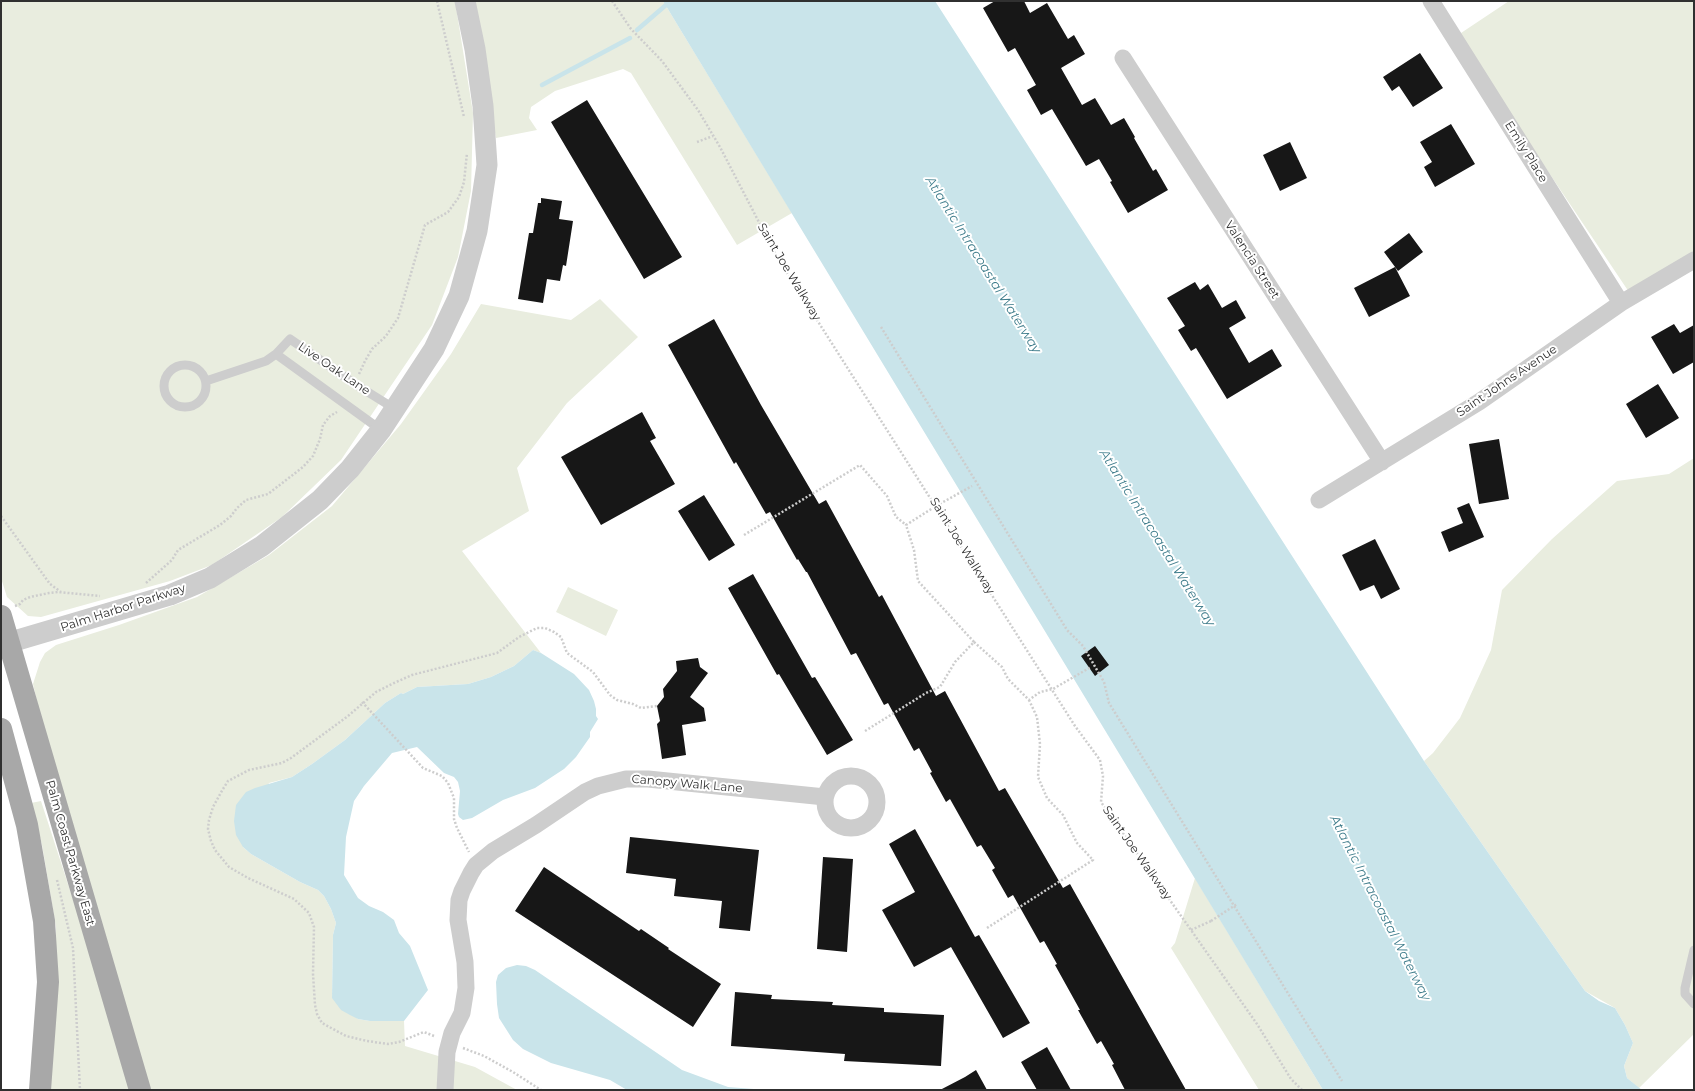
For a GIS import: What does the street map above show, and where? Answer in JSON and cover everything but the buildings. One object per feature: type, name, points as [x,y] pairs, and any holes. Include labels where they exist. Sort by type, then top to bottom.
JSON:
[{"type":"main road","name":"Palm Coast Parkway East","points":[[1,616],[5,644],[140,1090]]},
{"type":"main road","points":[[1,730],[27,825],[37,874],[46,933],[48,982],[40,1090]]},
{"type":"street","name":"Palm Harbor Parkway","points":[[5,644],[170,595],[210,578],[262,546],[320,500],[350,469],[396,410],[434,349],[459,296],[477,231],[486,165],[483,106],[475,49],[465,1]]},
{"type":"street","name":"Emily Place","points":[[1430,1],[1621,304]]},
{"type":"street","name":"Valencia Street","points":[[1123,58],[1382,462]]},
{"type":"street","name":"Saint Johns Avenue","points":[[1319,500],[1478,402],[1621,304],[1694,260]]},
{"type":"street","name":"Canopy Walk Lane","points":[[476,865],[493,851],[536,825],[585,792],[598,786],[626,779],[648,779],[825,797]]},
{"type":"street","points":[[445,1090],[445,1064],[449,1043],[462,1013],[466,988],[465,962],[458,920],[459,900],[466,882],[476,865]]},
{"type":"lane","name":"Live Oak Lane","points":[[206,381],[266,361],[276,354],[290,339],[355,384],[396,410]]},
{"type":"lane","name":"Live Oak Lane","points":[[276,354],[381,430]]},
{"type":"lane","points":[[181,366],[192,366],[201,372],[206,381],[205,393],[199,402],[190,407],[179,406],[174,403],[170,400],[165,390],[165,380],[171,371],[181,366]]},
{"type":"lane","points":[[1694,950],[1685,988],[1685,994],[1694,1004]]},
{"type":"path","name":"Saint Joe Walkway","points":[[612,1],[631,30],[662,61],[698,110],[712,136],[720,147],[777,257],[1053,689],[1075,726],[1100,760],[1103,776],[1101,802],[1257,1024],[1291,1079],[1302,1090]]},
{"type":"path","points":[[697,142],[712,136]]},
{"type":"path","points":[[881,327],[1067,630],[1083,646],[1104,682],[1109,703],[1342,1082]]},
{"type":"path","points":[[744,535],[860,465],[887,496],[896,516],[906,525],[914,550],[918,581],[974,642],[1002,667],[1008,679],[1029,700],[1037,717],[1040,744],[1038,777],[1047,798],[1063,815],[1077,843],[1093,860],[987,928]]},
{"type":"path","points":[[906,525],[972,486]]},
{"type":"path","points":[[1,516],[50,584],[61,592]]},
{"type":"path","points":[[541,1090],[484,1056],[424,1032],[399,1042],[388,1044],[346,1036],[322,1023],[317,1014],[315,1005],[312,974],[314,927],[309,913],[294,898],[248,878],[229,867],[215,850],[210,841],[208,829],[209,820],[215,803],[228,782],[249,770],[282,763],[287,760],[343,719],[376,692],[412,675],[496,653],[530,631],[541,628],[554,632],[561,637],[567,653],[592,672],[610,695],[617,700],[633,704],[641,708],[657,706]]},
{"type":"path","points":[[865,730],[926,693],[940,687],[955,662],[974,642]]},
{"type":"path","points":[[1029,700],[1040,692],[1053,689],[1091,667]]},
{"type":"path","points":[[362,702],[422,768],[442,776],[448,783],[454,798],[454,819],[456,828],[476,865]]},
{"type":"path","points":[[1191,930],[1237,904]]},
{"type":"shaded area","points":[[1,1],[455,1],[473,113],[471,191],[458,257],[432,325],[341,460],[282,517],[212,565],[170,581],[41,617],[28,616],[7,597],[1,578]]},
{"type":"shaded area","points":[[473,1],[663,1],[792,213],[737,245],[631,73],[623,69],[555,91],[531,107],[529,118],[537,130],[496,138]]},
{"type":"shaded area","points":[[1509,1],[1694,1],[1694,253],[1631,295],[1461,42],[1455,37]]},
{"type":"shaded area","points":[[600,299],[638,337],[567,403],[517,468],[529,511],[462,551],[541,653],[533,650],[514,666],[491,677],[468,684],[417,687],[403,694],[401,693],[385,703],[345,740],[312,764],[292,777],[269,783],[243,847],[251,854],[300,882],[318,890],[324,896],[336,923],[333,935],[332,997],[358,1019],[370,1021],[404,1021],[405,1046],[475,1067],[517,1090],[148,1090],[39,710],[33,684],[40,662],[45,653],[56,645],[119,625],[197,597],[269,555],[332,506],[401,424],[451,354],[481,304],[571,320]]},
{"type":"shaded area","points":[[1694,458],[1694,1034],[1639,1088],[1627,1078],[1624,1066],[1633,1043],[1615,1008],[1585,991],[1424,761],[1433,753],[1460,718],[1491,650],[1502,590],[1552,539],[1617,481],[1669,474]]},
{"type":"shaded area","points":[[568,587],[618,610],[606,636],[556,612]]},
{"type":"shaded area","points":[[41,801],[91,955],[130,1090],[50,1090],[55,994],[56,927],[42,845],[31,803]]},
{"type":"shaded area","points":[[1195,878],[1323,1090],[1259,1090],[1171,948],[1175,943]]},
{"type":"water","name":"Atlantic Intracoastal Waterway","points":[[663,1],[935,1],[1424,761],[1585,991],[1599,1001],[1615,1008],[1633,1043],[1624,1066],[1627,1078],[1642,1090],[1323,1090]]},
{"type":"water","points":[[533,650],[541,653],[574,674],[589,690],[594,701],[596,716],[598,719],[590,732],[590,737],[576,757],[564,769],[535,788],[503,800],[472,818],[463,820],[458,814],[460,791],[458,782],[454,777],[444,773],[417,747],[392,753],[364,786],[354,801],[346,837],[344,875],[358,898],[394,920],[399,933],[410,946],[428,990],[404,1021],[370,1021],[358,1019],[341,1010],[332,998],[333,935],[336,923],[324,896],[318,890],[300,882],[251,854],[243,847],[236,835],[234,821],[236,805],[246,792],[292,777],[312,764],[345,740],[385,703],[401,693],[403,694],[417,687],[468,684],[491,677],[514,666]]},
{"type":"water","points":[[517,965],[526,966],[535,970],[682,1070],[728,1087],[767,1090],[627,1090],[610,1080],[551,1063],[523,1049],[513,1040],[499,1018],[497,1004],[496,982],[498,975],[506,968]]},
{"type":"waterway","points":[[637,30],[666,5]]},
{"type":"waterway","points":[[542,85],[630,38]]}]
